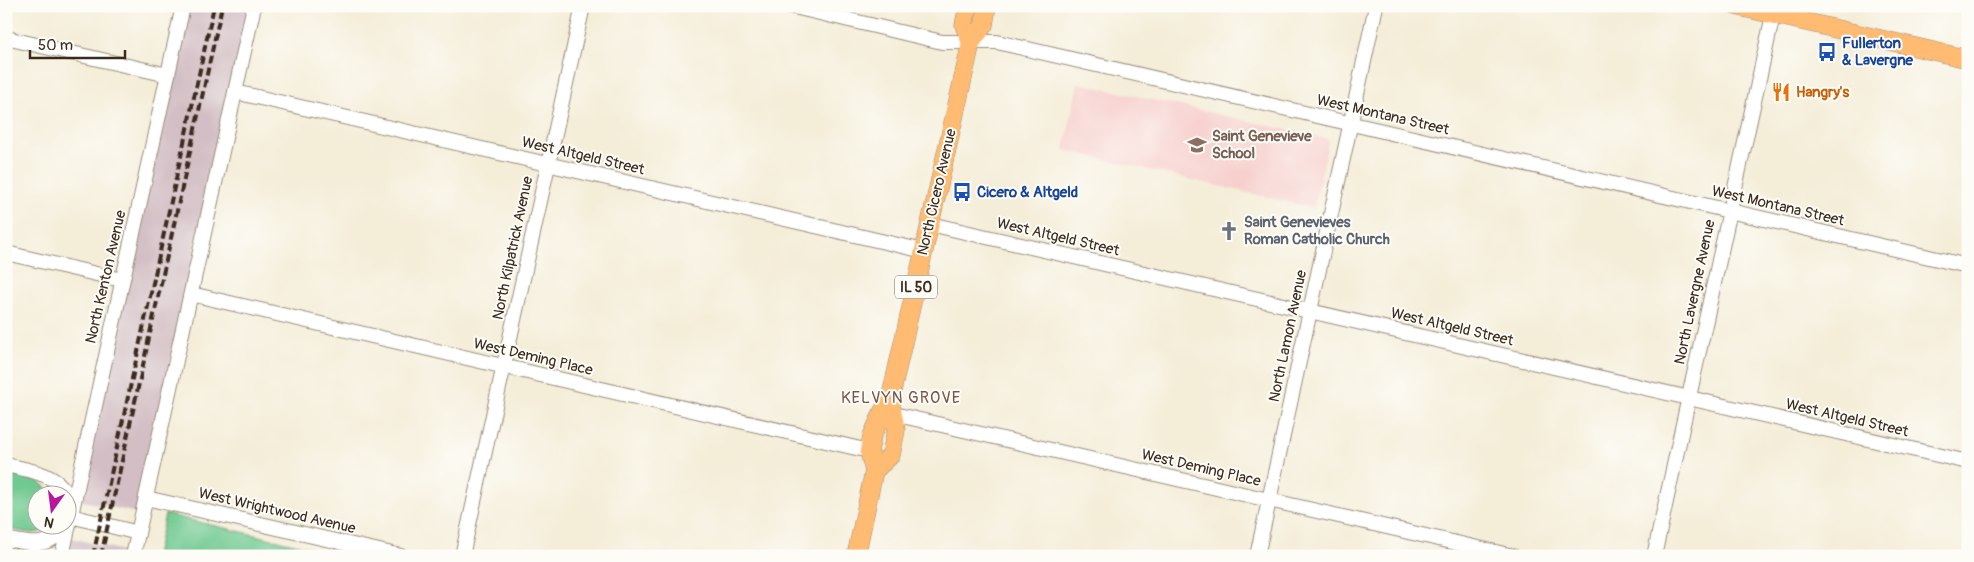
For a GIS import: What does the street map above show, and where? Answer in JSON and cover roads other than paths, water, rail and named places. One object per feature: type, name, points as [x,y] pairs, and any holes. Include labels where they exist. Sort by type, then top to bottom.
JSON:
[{"type":"main road","name":"North Cicero Avenue","points":[[968,6],[964,25],[971,43]]},
{"type":"main road","name":"North Cicero Avenue","points":[[869,451],[872,436],[889,408],[971,43],[984,25],[987,6]]},
{"type":"main road","points":[[1736,6],[1774,10],[1968,59]]},
{"type":"main road","name":"North Cicero Avenue","points":[[874,471],[890,455],[896,430],[889,408]]},
{"type":"main road","points":[[856,556],[874,471],[869,451]]},
{"type":"street","name":"North Kenton Avenue","points":[[76,484],[183,6]]},
{"type":"street","points":[[134,556],[254,6]]},
{"type":"street","name":"North Kilpatrick Avenue","points":[[462,556],[583,6]]},
{"type":"street","name":"West Montana Street","points":[[790,6],[942,42],[997,42],[1968,266]]},
{"type":"street","name":"North Lamon Avenue","points":[[1257,556],[1376,6]]},
{"type":"street","name":"North Lavergne Avenue","points":[[1654,556],[1774,10]]},
{"type":"street","points":[[6,38],[168,75]]},
{"type":"street","name":"West Altgeld Street","points":[[235,92],[924,251]]},
{"type":"street","name":"West Altgeld Street","points":[[930,224],[1968,462]]},
{"type":"street","points":[[6,253],[122,280]]},
{"type":"street","name":"West Deming Place","points":[[191,294],[869,451]]},
{"type":"street","name":"West Deming Place","points":[[889,408],[1269,500],[1513,556]]},
{"type":"street","points":[[6,465],[43,474],[58,484]]},
{"type":"street","name":"West Wrightwood Avenue","points":[[146,498],[401,556]]},
{"type":"street","points":[[78,523],[138,533]]},
{"type":"street","points":[[6,539],[33,545],[46,542],[58,534]]},
{"type":"street","name":"North Kenton Avenue","points":[[62,556],[66,534]]},
{"type":"railway","points":[[93,556],[214,6]]},
{"type":"railway","points":[[101,556],[222,6]]},
{"type":"place","name":"Fullerton & Lavergne","points":[[1827,52]]},
{"type":"place","name":"Hangry's","points":[[1781,92]]},
{"type":"place","name":"Saint Genevieve School","points":[[1197,145]]},
{"type":"place","name":"Cicero & Altgeld","points":[[962,192]]},
{"type":"place","name":"Saint Genevieves Roman Catholic Church","points":[[1229,231]]},
{"type":"district","name":"KELVYN GROVE","points":[[901,398]]}]
